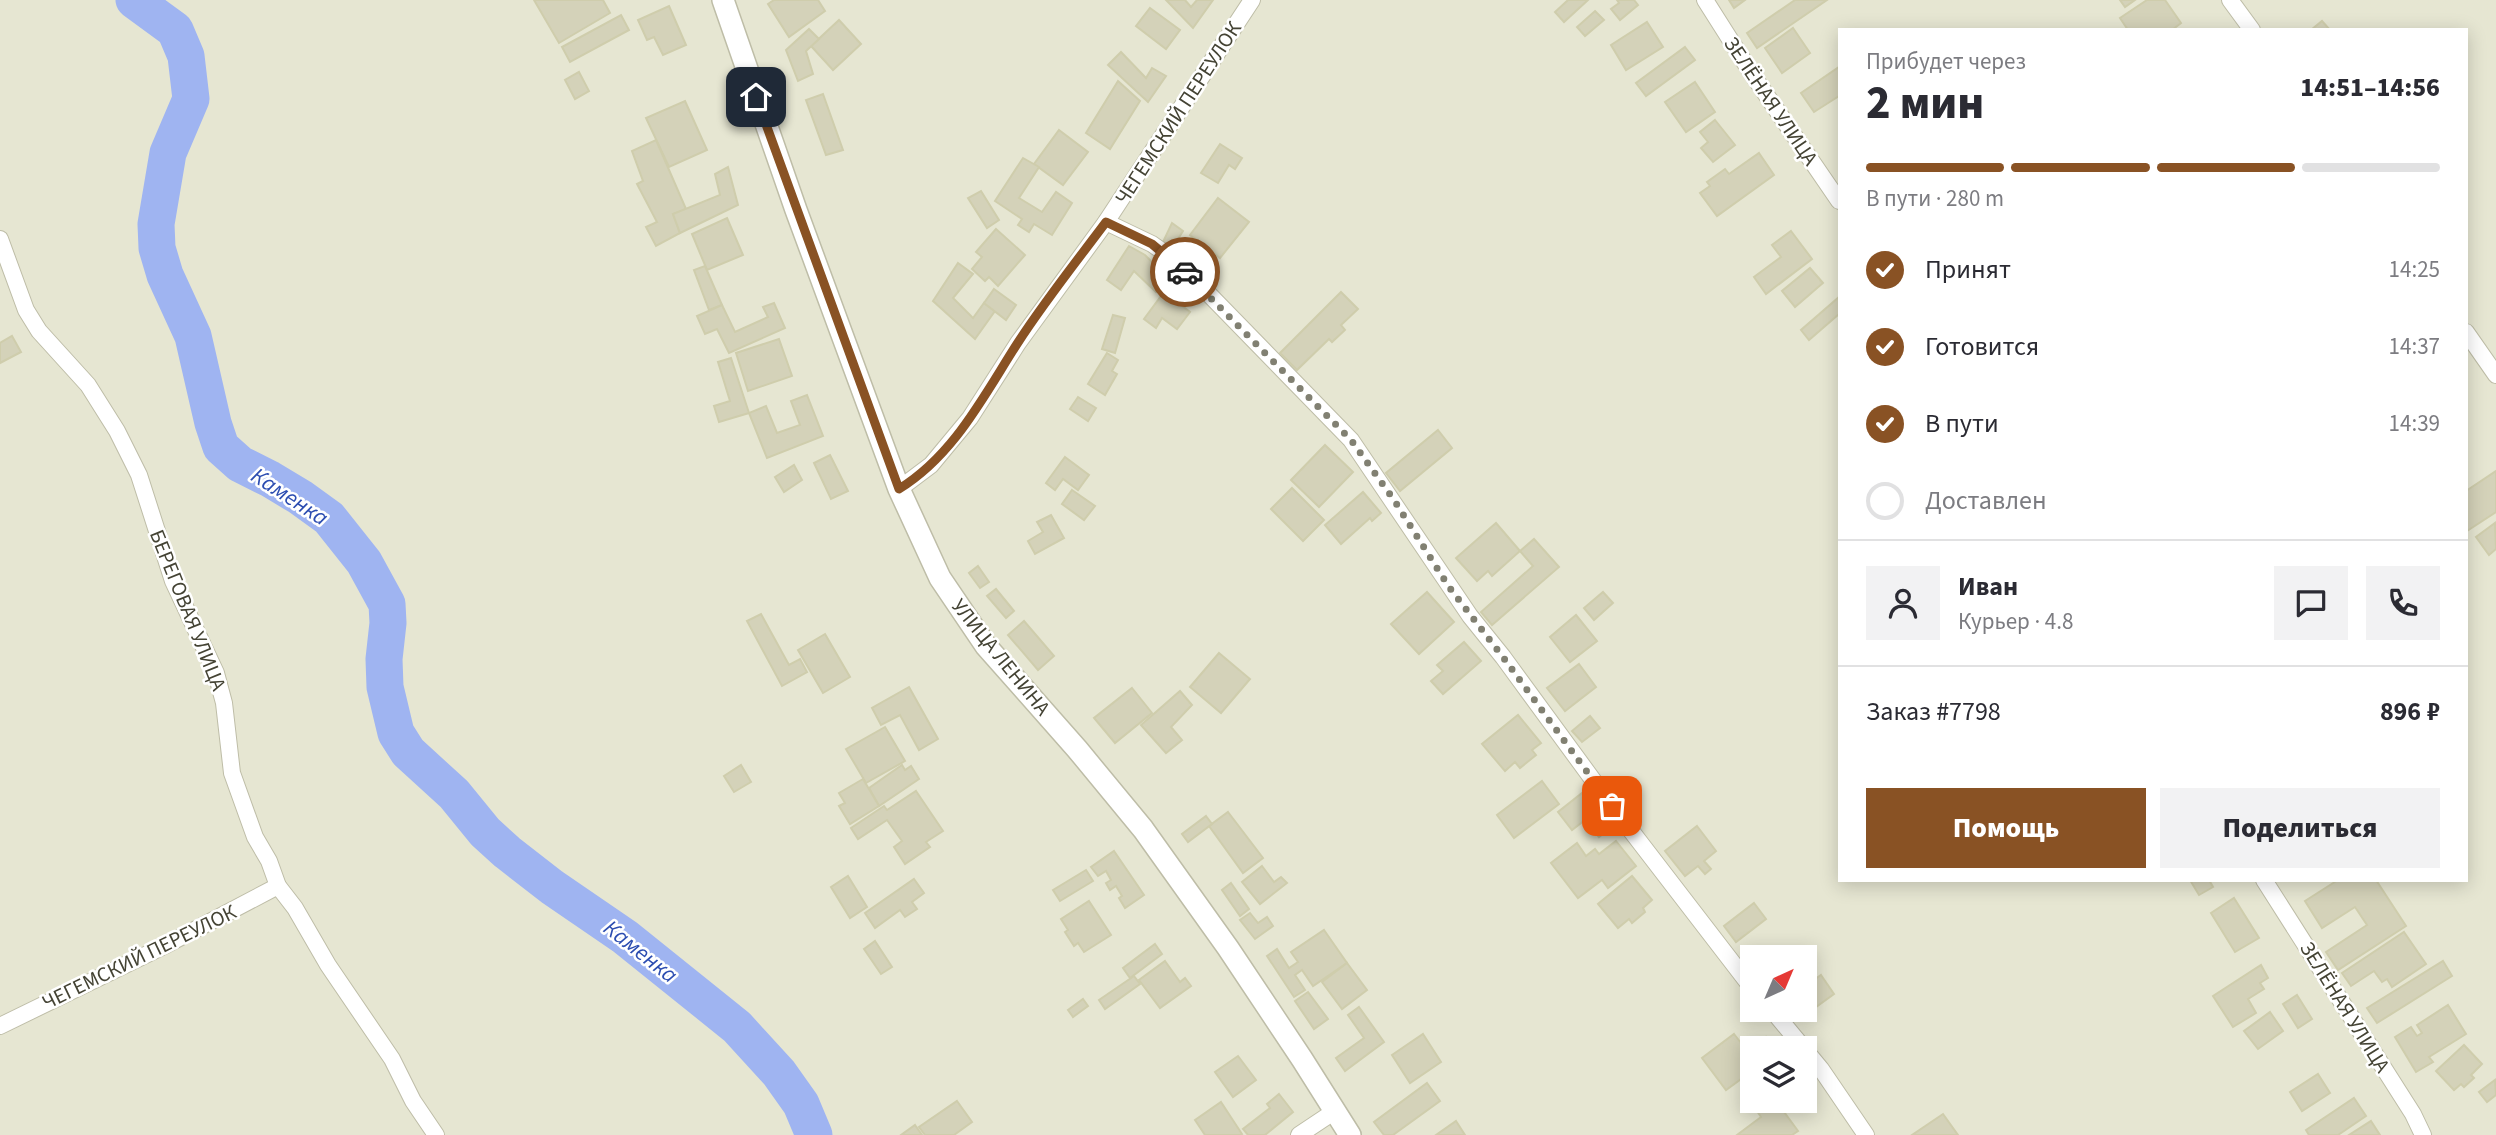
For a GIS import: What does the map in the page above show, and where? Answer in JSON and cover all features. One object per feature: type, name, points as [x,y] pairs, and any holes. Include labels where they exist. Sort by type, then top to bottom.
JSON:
[{"type":"street","name":"УЛИЦА ЛЕНИНА","points":[[723,0],[792,198],[899,489],[940,578],[969,624],[1135,818],[1222,939],[1350,1135]]},
{"type":"street","name":"ЧЕГЕМСКИЙ ПЕРЕУЛОК","points":[[899,489],[931,465],[953,442],[1018,342],[1106,222],[1252,0]]},
{"type":"street","name":"ЗЕЛЁНАЯ УЛИЦА","points":[[1704,0],[1838,200]]},
{"type":"street","points":[[2230,0],[2251,28]]},
{"type":"street","points":[[1106,222],[1162,251],[1229,314],[1258,347],[1351,440],[1394,500],[1449,587],[1740,972]]},
{"type":"street","name":"БЕРЕГОВАЯ УЛИЦА","points":[[0,239],[26,310],[39,331],[88,385],[117,431],[139,475],[173,581],[216,673],[224,703],[232,773],[255,837],[269,861],[278,886],[392,1059],[413,1101],[436,1135]]},
{"type":"street","points":[[2468,335],[2496,375]]},
{"type":"street","name":"ЗЕЛЁНАЯ УЛИЦА","points":[[2265,882],[2413,1114],[2423,1135]]},
{"type":"street","name":"ЧЕГЕМСКИЙ ПЕРЕУЛОК","points":[[0,1026],[164,946],[278,886]]},
{"type":"street","points":[[1782,1022],[1821,1069],[1866,1135]]},
{"type":"street","points":[[1298,1135],[1335,1111]]},
{"type":"shaded area","points":[[0,0],[2496,0],[2496,1135],[0,1135]]},
{"type":"building","points":[[534,0],[603,0],[610,13],[559,43]]},
{"type":"building","points":[[774,0],[818,0],[825,11],[789,37],[768,4]]},
{"type":"building","points":[[1166,0],[1185,0],[1191,7],[1197,0],[1213,0],[1193,28]]},
{"type":"building","points":[[1568,0],[1588,0],[1564,22],[1555,12]]},
{"type":"building","points":[[1617,0],[1634,0],[1638,5],[1620,20],[1611,9],[1619,3]]},
{"type":"building","points":[[1729,0],[1745,0],[1734,8]]},
{"type":"building","points":[[1795,0],[1827,0],[1757,48],[1747,33]]},
{"type":"building","points":[[2120,0],[2135,0],[2125,7]]},
{"type":"building","points":[[2147,0],[2165,0],[2181,23],[2175,28],[2127,28],[2120,18]]},
{"type":"building","points":[[669,6],[686,45],[663,55],[654,37],[647,40],[638,20]]},
{"type":"building","points":[[1150,8],[1180,30],[1166,49],[1136,26]]},
{"type":"building","points":[[1595,11],[1604,20],[1585,36],[1577,27]]},
{"type":"building","points":[[621,15],[629,30],[570,62],[562,47]]},
{"type":"building","points":[[839,20],[861,44],[833,70],[811,46]]},
{"type":"building","points":[[2322,21],[2328,28],[2313,28]]},
{"type":"building","points":[[1647,22],[1663,47],[1626,70],[1611,45]]},
{"type":"building","points":[[1793,28],[1810,53],[1782,73],[1765,48]]},
{"type":"building","points":[[809,29],[819,39],[806,51],[813,74],[798,81],[786,50]]},
{"type":"building","points":[[1685,47],[1695,60],[1646,96],[1636,83]]},
{"type":"building","points":[[1121,52],[1146,78],[1152,68],[1166,76],[1148,102],[1108,65]]},
{"type":"building","points":[[1838,68],[1838,97],[1814,112],[1801,93]]},
{"type":"building","points":[[579,72],[589,91],[575,99],[565,80]]},
{"type":"building","points":[[1118,81],[1140,101],[1110,149],[1086,133]]},
{"type":"building","points":[[1695,82],[1715,112],[1686,132],[1665,102]]},
{"type":"building","points":[[823,94],[843,150],[826,155],[806,100]]},
{"type":"building","points":[[685,101],[707,150],[669,167],[646,118]]},
{"type":"building","points":[[1715,120],[1735,145],[1713,162],[1701,148],[1708,142],[1700,132]]},
{"type":"building","points":[[1059,130],[1088,152],[1063,185],[1034,164]]},
{"type":"building","points":[[656,140],[686,209],[673,214],[680,233],[656,246],[646,227],[657,222],[637,184],[643,181],[632,151]]},
{"type":"building","points":[[1220,144],[1242,158],[1235,169],[1229,165],[1218,183],[1201,173]]},
{"type":"building","points":[[1759,153],[1774,175],[1717,216],[1700,193],[1710,186],[1707,182],[1725,169],[1729,174]]},
{"type":"building","points":[[1023,158],[1039,167],[1019,198],[1042,212],[1056,192],[1072,203],[1052,235],[1034,224],[1029,232],[1018,225],[1022,219],[995,201]]},
{"type":"building","points":[[728,167],[738,205],[680,233],[673,214],[720,195],[715,174]]},
{"type":"building","points":[[981,191],[999,220],[987,228],[968,198]]},
{"type":"building","points":[[1218,198],[1249,222],[1220,258],[1190,235]]},
{"type":"building","points":[[727,218],[743,255],[707,270],[692,234]]},
{"type":"building","points":[[1172,223],[1183,231],[1178,239],[1211,269],[1203,277],[1163,242]]},
{"type":"building","points":[[996,229],[1025,255],[998,286],[989,277],[985,281],[972,269],[982,257],[976,252]]},
{"type":"building","points":[[1791,231],[1812,259],[1766,294],[1754,277],[1781,257],[1772,245]]},
{"type":"building","points":[[1129,246],[1145,255],[1169,279],[1156,292],[1134,271],[1121,290],[1107,280]]},
{"type":"building","points":[[958,263],[973,274],[953,298],[973,318],[984,303],[995,311],[975,339],[933,301]]},
{"type":"building","points":[[705,266],[722,305],[709,310],[694,270]]},
{"type":"building","points":[[1810,268],[1823,283],[1795,307],[1782,291]]},
{"type":"building","points":[[994,289],[1016,305],[1006,320],[984,303]]},
{"type":"building","points":[[1164,292],[1190,312],[1177,329],[1162,318],[1156,328],[1144,319]]},
{"type":"building","points":[[1341,292],[1358,309],[1341,325],[1345,330],[1332,342],[1329,339],[1297,370],[1280,353]]},
{"type":"building","points":[[1838,298],[1838,315],[1809,340],[1801,330]]},
{"type":"building","points":[[774,303],[785,328],[729,353],[717,329],[705,334],[697,316],[722,305],[735,332],[768,317],[763,307]]},
{"type":"building","points":[[1113,315],[1125,318],[1115,353],[1102,349]]},
{"type":"building","points":[[12,336],[21,352],[0,363],[0,343]]},
{"type":"building","points":[[779,339],[792,376],[748,391],[736,353]]},
{"type":"building","points":[[1107,353],[1118,360],[1112,371],[1117,374],[1105,395],[1088,384]]},
{"type":"building","points":[[731,358],[749,413],[719,422],[714,406],[730,401],[718,362]]},
{"type":"building","points":[[807,395],[823,436],[767,458],[749,413],[766,406],[777,433],[800,425],[791,401]]},
{"type":"building","points":[[1078,397],[1096,408],[1088,421],[1070,409]]},
{"type":"building","points":[[1438,430],[1452,448],[1400,491],[1386,473]]},
{"type":"building","points":[[1325,445],[1353,472],[1319,507],[1291,480]]},
{"type":"building","points":[[830,455],[848,491],[831,499],[814,463]]},
{"type":"building","points":[[1065,457],[1089,475],[1078,490],[1063,479],[1055,490],[1046,483]]},
{"type":"building","points":[[794,465],[802,480],[784,492],[775,477]]},
{"type":"building","points":[[2496,471],[2496,512],[2468,530],[2468,490]]},
{"type":"building","points":[[1292,488],[1324,520],[1303,541],[1271,509]]},
{"type":"building","points":[[1072,490],[1095,506],[1084,520],[1062,504]]},
{"type":"building","points":[[1363,492],[1381,513],[1372,521],[1370,518],[1341,544],[1325,525]]},
{"type":"building","points":[[1051,515],[1064,538],[1035,554],[1028,541],[1043,532],[1037,522]]},
{"type":"building","points":[[1496,523],[1520,551],[1492,576],[1488,571],[1477,581],[1456,558]]},
{"type":"building","points":[[2495,523],[2496,549],[2489,555],[2476,537]]},
{"type":"building","points":[[1534,539],[1559,567],[1492,625],[1481,612],[1533,566],[1520,551]]},
{"type":"building","points":[[978,566],[989,582],[980,588],[969,573]]},
{"type":"building","points":[[996,589],[1014,611],[1006,618],[987,596]]},
{"type":"building","points":[[1427,592],[1454,622],[1419,654],[1391,624]]},
{"type":"building","points":[[1603,592],[1613,603],[1594,620],[1584,608]]},
{"type":"building","points":[[761,614],[789,665],[800,659],[807,672],[782,686],[747,621]]},
{"type":"building","points":[[1576,615],[1597,641],[1570,662],[1550,637]]},
{"type":"building","points":[[1024,621],[1054,656],[1038,670],[1008,635]]},
{"type":"building","points":[[825,634],[850,677],[823,693],[798,650]]},
{"type":"building","points":[[1464,642],[1481,661],[1443,694],[1431,681],[1443,671],[1437,665]]},
{"type":"building","points":[[1219,653],[1250,679],[1221,713],[1190,687]]},
{"type":"building","points":[[1579,664],[1596,687],[1565,711],[1547,688]]},
{"type":"building","points":[[909,687],[938,739],[919,750],[900,715],[881,725],[872,708]]},
{"type":"building","points":[[1132,688],[1152,713],[1115,743],[1094,718]]},
{"type":"building","points":[[1180,691],[1192,705],[1171,727],[1182,740],[1166,753],[1141,725]]},
{"type":"building","points":[[1518,715],[1541,743],[1532,750],[1536,755],[1520,768],[1515,762],[1505,771],[1482,744]]},
{"type":"building","points":[[1590,716],[1600,728],[1582,742],[1572,731]]},
{"type":"building","points":[[885,727],[905,761],[866,783],[846,749]]},
{"type":"building","points":[[741,765],[751,782],[734,792],[724,776]]},
{"type":"building","points":[[902,765],[905,770],[911,766],[919,779],[879,806],[869,788]]},
{"type":"building","points":[[863,779],[879,806],[850,824],[839,806],[845,803],[839,793]]},
{"type":"building","points":[[1542,781],[1559,804],[1514,838],[1497,815]]},
{"type":"building","points":[[916,791],[943,831],[926,842],[930,847],[905,864],[894,847],[902,841],[887,820],[858,839],[851,828],[884,806],[887,810]]},
{"type":"building","points":[[1582,793],[1609,829],[1599,837],[1585,820],[1572,830],[1558,812]]},
{"type":"building","points":[[1228,812],[1263,858],[1243,873],[1209,826]]},
{"type":"building","points":[[1206,816],[1212,824],[1188,842],[1182,834]]},
{"type":"building","points":[[1697,826],[1716,851],[1704,861],[1711,869],[1705,874],[1698,866],[1685,876],[1665,851]]},
{"type":"building","points":[[1616,841],[1636,866],[1608,888],[1602,880],[1578,898],[1551,863],[1577,843],[1586,856],[1595,849],[1599,854]]},
{"type":"building","points":[[1114,851],[1144,895],[1125,908],[1116,886],[1110,890],[1106,883],[1111,880],[1106,871],[1098,876],[1091,867]]},
{"type":"building","points":[[1262,866],[1274,882],[1281,877],[1287,883],[1260,904],[1242,882]]},
{"type":"building","points":[[1086,870],[1093,881],[1060,901],[1053,890]]},
{"type":"building","points":[[848,876],[867,907],[850,918],[831,887]]},
{"type":"building","points":[[1632,876],[1652,900],[1643,908],[1645,912],[1632,923],[1629,919],[1618,928],[1598,904]]},
{"type":"building","points":[[914,879],[924,893],[912,902],[917,909],[905,917],[900,910],[875,928],[865,913]]},
{"type":"building","points":[[2191,882],[2210,882],[2213,887],[2199,895]]},
{"type":"building","points":[[2335,882],[2377,882],[2406,926],[2338,970],[2326,952],[2367,925],[2355,907],[2322,928],[2305,901]]},
{"type":"building","points":[[1231,883],[1249,909],[1240,916],[1222,890]]},
{"type":"building","points":[[2234,898],[2259,938],[2235,952],[2211,913]]},
{"type":"building","points":[[1089,901],[1111,935],[1084,952],[1078,943],[1074,946],[1061,919]]},
{"type":"building","points":[[1754,903],[1766,919],[1736,942],[1724,926]]},
{"type":"building","points":[[1250,913],[1258,923],[1267,917],[1273,926],[1255,939],[1240,920]]},
{"type":"building","points":[[1324,930],[1347,963],[1313,986],[1302,970],[1295,975],[1305,990],[1294,997],[1267,956],[1277,949],[1289,968],[1298,962],[1291,952]]},
{"type":"building","points":[[2404,932],[2426,964],[2392,987],[2387,979],[2382,982],[2374,971],[2351,986],[2342,973]]},
{"type":"building","points":[[875,941],[892,967],[881,974],[864,949]]},
{"type":"building","points":[[1155,944],[1162,954],[1130,978],[1123,968]]},
{"type":"building","points":[[1165,961],[1180,982],[1185,978],[1191,986],[1160,1008],[1139,980]]},
{"type":"building","points":[[2443,961],[2452,976],[2377,1023],[2367,1008]]},
{"type":"building","points":[[1347,963],[1367,990],[1342,1009],[1322,982]]},
{"type":"building","points":[[2261,965],[2268,978],[2260,983],[2264,989],[2248,999],[2256,1013],[2233,1027],[2213,996]]},
{"type":"building","points":[[1821,975],[1834,994],[1817,1006],[1817,978]]},
{"type":"building","points":[[1134,976],[1140,984],[1105,1009],[1099,1000]]},
{"type":"building","points":[[1308,992],[1328,1019],[1314,1029],[1295,1001]]},
{"type":"building","points":[[2297,995],[2312,1019],[2298,1028],[2283,1004]]},
{"type":"building","points":[[1083,999],[1088,1006],[1073,1017],[1068,1010]]},
{"type":"building","points":[[2448,1005],[2466,1034],[2429,1057],[2433,1062],[2416,1072],[2395,1037],[2411,1027],[2417,1036],[2422,1033],[2417,1025]]},
{"type":"building","points":[[1359,1007],[1384,1042],[1345,1071],[1336,1058],[1364,1038],[1348,1015]]},
{"type":"building","points":[[2270,1012],[2283,1031],[2258,1049],[2244,1031]]},
{"type":"building","points":[[1423,1034],[1441,1062],[1410,1083],[1392,1055]]},
{"type":"building","points":[[1734,1034],[1740,1042],[1740,1080],[1726,1090],[1702,1058]]},
{"type":"building","points":[[2464,1045],[2482,1064],[2471,1075],[2474,1078],[2464,1087],[2461,1084],[2454,1090],[2436,1071]]},
{"type":"building","points":[[1238,1056],[1256,1080],[1233,1097],[1215,1072]]},
{"type":"building","points":[[2318,1074],[2330,1093],[2302,1111],[2290,1092]]},
{"type":"building","points":[[2495,1080],[2496,1095],[2487,1102],[2479,1092]]},
{"type":"building","points":[[1427,1083],[1440,1101],[1393,1135],[1384,1135],[1374,1122]]},
{"type":"building","points":[[1279,1094],[1293,1112],[1265,1135],[1248,1135],[1243,1129],[1270,1108],[1267,1104]]},
{"type":"building","points":[[2354,1098],[2366,1116],[2338,1135],[2309,1135],[2306,1130]]},
{"type":"building","points":[[957,1101],[972,1122],[954,1135],[925,1135],[919,1127]]},
{"type":"building","points":[[1221,1102],[1242,1134],[1205,1135],[1195,1120]]},
{"type":"building","points":[[1758,1113],[1785,1113],[1798,1131],[1792,1135],[1737,1135],[1761,1117]]},
{"type":"building","points":[[1943,1114],[1958,1135],[1912,1135]]},
{"type":"building","points":[[1456,1121],[1465,1135],[1436,1135]]},
{"type":"building","points":[[2371,1121],[2380,1135],[2349,1135]]},
{"type":"building","points":[[915,1125],[922,1135],[901,1135]]},
{"type":"waterway","name":"Каменка","points":[[134,0],[175,30],[186,56],[191,99],[168,153],[156,224],[157,248],[165,275],[193,336],[221,447],[240,464],[300,497],[329,518],[364,562],[387,604],[385,687],[396,733],[408,752],[454,794],[485,832],[507,852],[625,937],[737,1027],[779,1073],[801,1104],[814,1135]]},
{"type":"way so far","points":[[1185,272],[1351,440],[1394,500],[1449,587],[1612,806]]},
{"type":"route","points":[[756,97],[899,489],[931,465],[953,442],[1018,342],[1106,222],[1152,244],[1185,272]]}]
